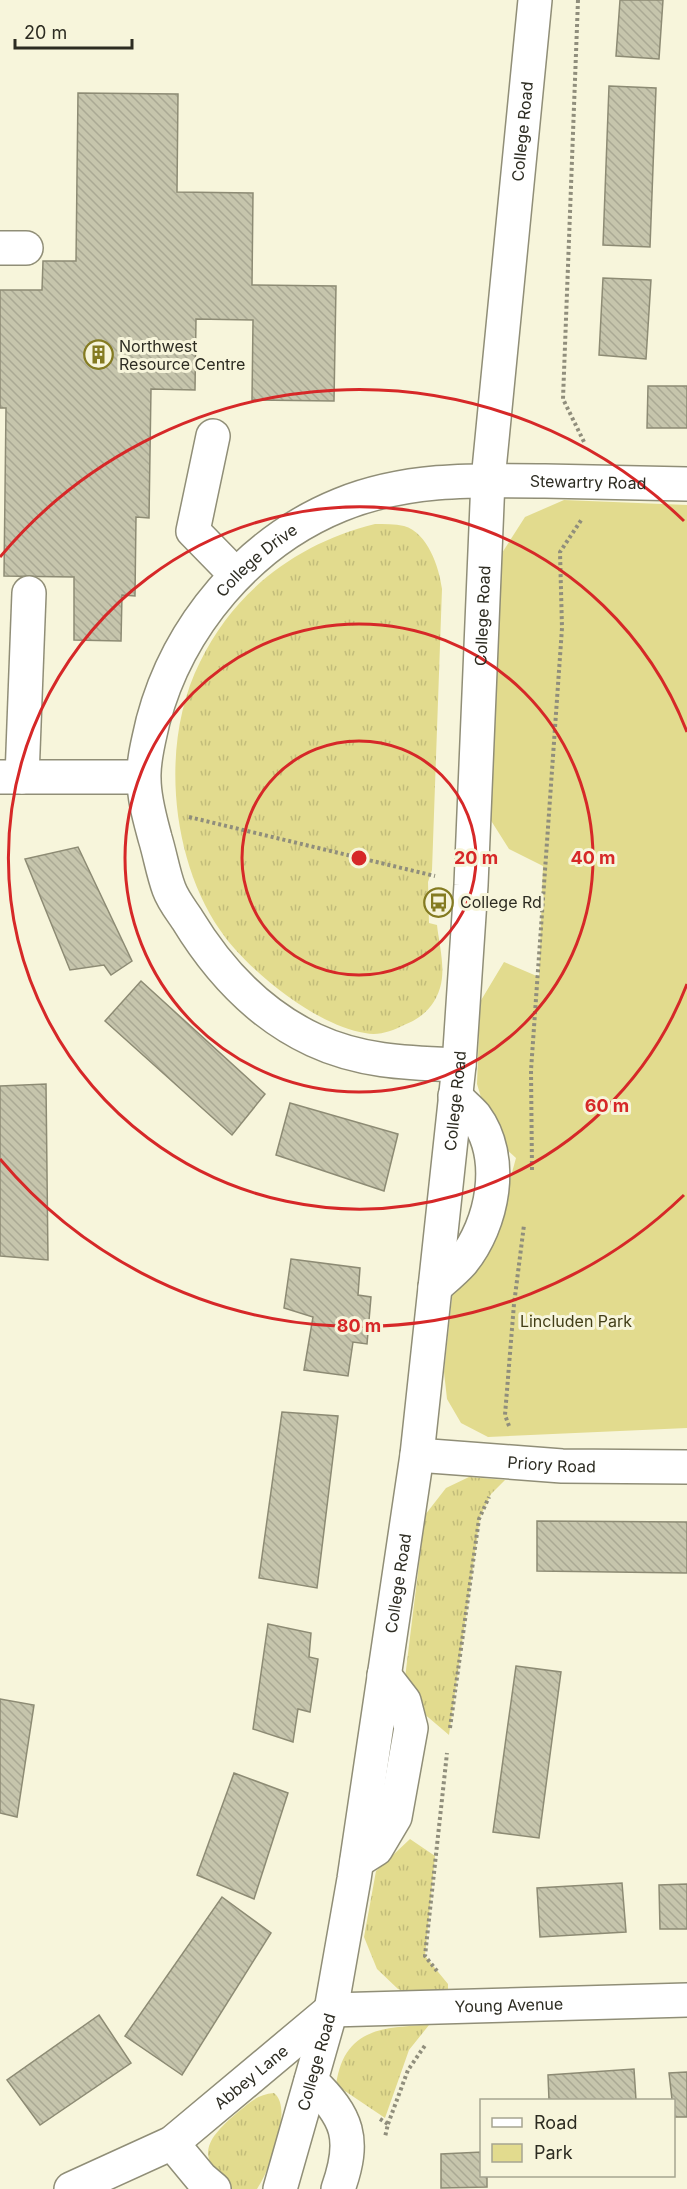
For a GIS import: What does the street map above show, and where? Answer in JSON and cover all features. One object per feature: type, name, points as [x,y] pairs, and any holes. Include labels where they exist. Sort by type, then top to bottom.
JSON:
[{"type":"street","name":"College Road","points":[[280,2189],[331,2010],[357,1861],[417,1455],[457,1081],[471,885],[488,480],[535,0]]},
{"type":"street","points":[[213,436],[193,531],[236,575]]},
{"type":"street","name":"Stewartry Road","points":[[488,480],[687,484]]},
{"type":"street","name":"College Drive","points":[[457,1081],[384,1062],[314,1040],[255,1002],[209,955],[169,890],[145,792],[148,740],[158,703],[172,668],[211,604],[236,575],[267,548],[293,530],[340,505],[379,492],[420,484],[488,480]]},
{"type":"street","points":[[29,593],[11,777],[145,792]]},
{"type":"street","points":[[435,1287],[462,1261],[482,1226],[494,1183],[490,1149],[457,1081]]},
{"type":"street","name":"Priory Road","points":[[417,1455],[521,1463],[687,1467]]},
{"type":"street","name":"Young Avenue","points":[[331,2010],[687,2001]]},
{"type":"street","name":"Abbey Lane","points":[[71,2189],[172,2143],[331,2010]]},
{"type":"street","points":[[311,2081],[330,2100],[340,2115],[349,2142],[338,2189]]},
{"type":"street","points":[[172,2143],[201,2178],[214,2189]]},
{"type":"path","points":[[531,1174],[531,1070],[562,628],[560,552],[609,482],[611,457],[582,442],[563,399],[578,0]]},
{"type":"path","points":[[145,792],[471,885]]},
{"type":"path","points":[[449,1735],[479,1519],[490,1494],[521,1463],[505,1415],[514,1304],[525,1221]]},
{"type":"path","points":[[388,2124],[408,2070],[448,2007],[447,1984],[425,1956],[448,1746]]},
{"type":"green space","name":"Lincluden Park","points":[[564,500],[687,505],[687,1428],[488,1437],[461,1423],[447,1399],[444,1372],[453,1288],[491,1249],[516,1158],[493,1137],[477,1084],[480,1002],[504,962],[539,977],[543,866],[509,849],[490,819],[502,553],[525,517]]},
{"type":"green space","points":[[375,524],[404,526],[420,536],[435,561],[442,589],[432,870],[428,882],[429,923],[437,925],[442,956],[442,981],[434,1001],[416,1019],[375,1034],[346,1028],[305,1008],[247,962],[220,930],[203,901],[190,868],[181,834],[176,798],[176,762],[179,727],[187,693],[214,636],[231,613],[250,592],[295,557],[320,543]]},
{"type":"green space","points":[[469,1477],[505,1480],[491,1494],[480,1517],[449,1735],[422,1712],[405,1678],[425,1515],[446,1488]]},
{"type":"green space","points":[[410,1839],[435,1856],[425,1956],[448,1984],[448,1995],[419,1997],[398,1989],[377,1969],[364,1937],[376,1871]]},
{"type":"green space","points":[[429,2025],[409,2050],[385,2118],[336,2085],[340,2066],[347,2052],[356,2042],[381,2030]]},
{"type":"green space","points":[[274,2093],[280,2101],[281,2125],[268,2169],[257,2189],[232,2189],[213,2168],[208,2149],[211,2141],[226,2122],[250,2102],[263,2095]]},
{"type":"building","points":[[620,0],[663,0],[659,59],[616,56]]},
{"type":"building","points":[[609,86],[656,88],[650,247],[603,245]]},
{"type":"building","name":"Northwest Resource Centre","points":[[78,93],[178,94],[177,192],[253,193],[252,285],[336,286],[334,401],[252,400],[253,320],[196,319],[195,390],[151,389],[149,518],[136,517],[135,596],[122,595],[121,641],[74,640],[74,577],[4,576],[6,408],[0,408],[0,290],[42,290],[43,261],[76,261]]},
{"type":"building","points":[[603,278],[651,280],[646,359],[599,355]]},
{"type":"building","points":[[648,386],[687,386],[687,428],[647,428]]},
{"type":"building","points":[[78,847],[132,961],[111,975],[104,965],[70,970],[25,859]]},
{"type":"building","points":[[141,981],[265,1094],[232,1135],[105,1021]]},
{"type":"building","points":[[46,1084],[48,1260],[0,1256],[0,1086]]},
{"type":"building","points":[[290,1103],[398,1134],[384,1191],[276,1155]]},
{"type":"building","points":[[291,1259],[360,1268],[358,1295],[371,1297],[367,1344],[353,1342],[348,1376],[304,1370],[313,1317],[284,1308]]},
{"type":"building","points":[[282,1412],[338,1416],[317,1588],[259,1578]]},
{"type":"building","points":[[537,1521],[687,1522],[687,1573],[537,1571]]},
{"type":"building","points":[[268,1624],[311,1633],[309,1657],[318,1659],[310,1712],[298,1709],[293,1742],[253,1729]]},
{"type":"building","points":[[516,1666],[561,1672],[539,1838],[493,1832]]},
{"type":"building","points":[[0,1699],[34,1705],[17,1817],[0,1813]]},
{"type":"building","points":[[234,1773],[288,1793],[254,1899],[197,1875]]},
{"type":"building","points":[[622,1883],[626,1932],[540,1937],[537,1888]]},
{"type":"building","points":[[687,1884],[687,1929],[660,1929],[659,1885]]},
{"type":"building","points":[[222,1897],[271,1933],[182,2075],[125,2036]]},
{"type":"building","points":[[99,2015],[131,2063],[40,2125],[7,2080]]},
{"type":"building","points":[[634,2069],[636,2099],[549,2099],[548,2075]]},
{"type":"building","points":[[687,2072],[687,2117],[675,2117],[675,2099],[672,2099],[669,2073]]},
{"type":"building","points":[[480,2152],[480,2177],[487,2177],[487,2187],[441,2188],[441,2154]]},
{"type":"place","name":"Northwest Resource Centre","points":[[98,355]]},
{"type":"place","name":"College Rd","points":[[439,902]]}]
